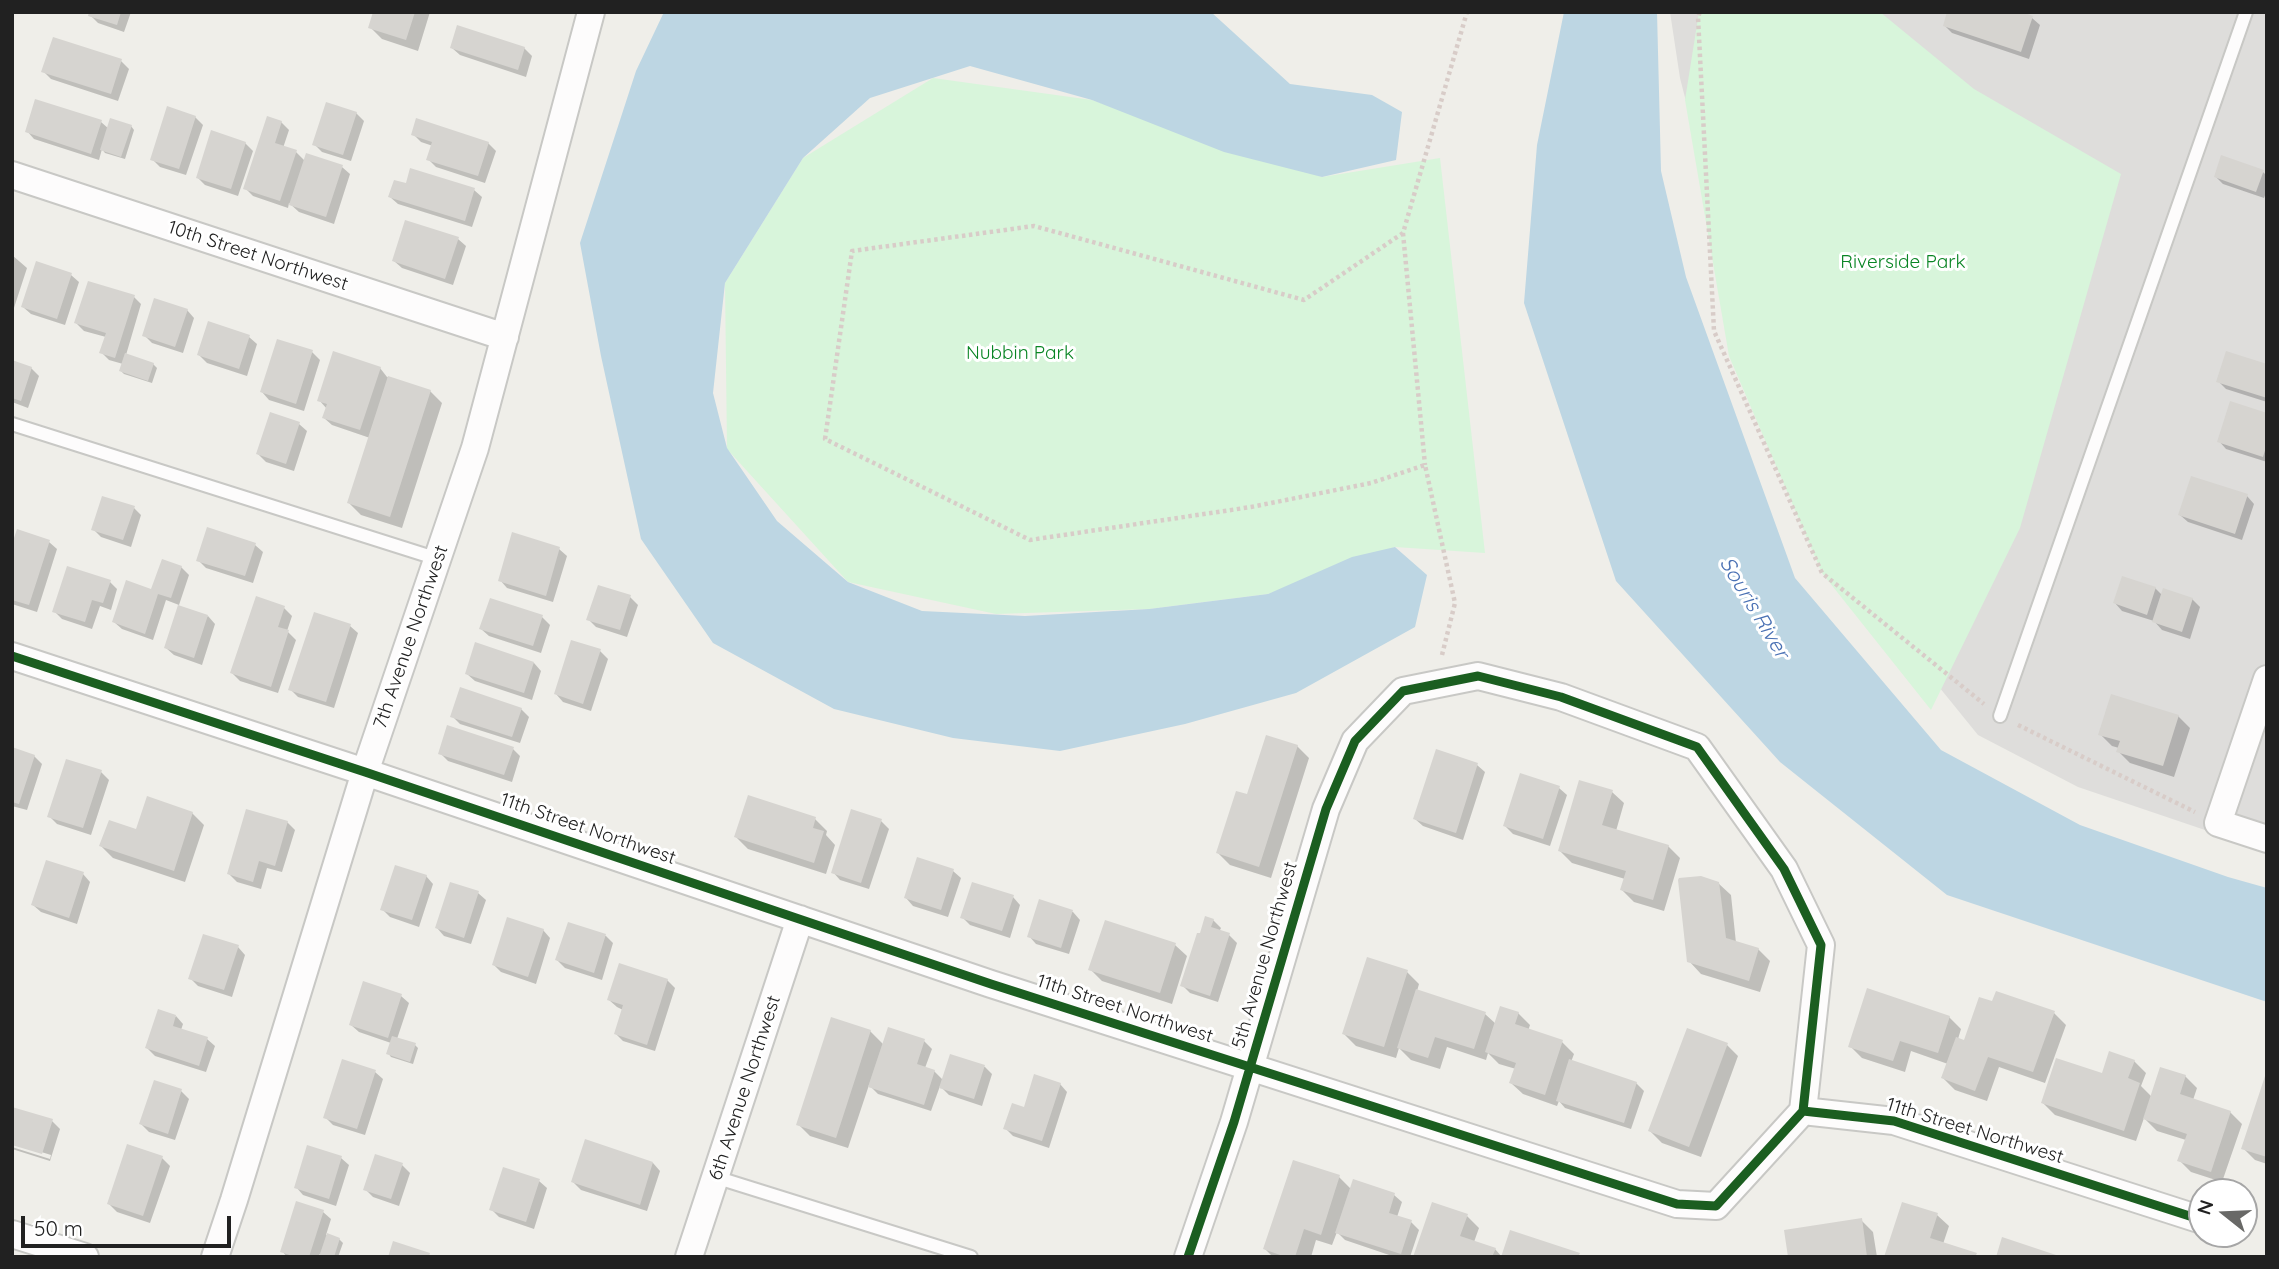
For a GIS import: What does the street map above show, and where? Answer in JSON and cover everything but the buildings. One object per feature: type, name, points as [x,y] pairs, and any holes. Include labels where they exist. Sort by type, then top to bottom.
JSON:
[{"type":"street","name":"7th Avenue Northwest","points":[[215,1257],[365,772],[475,449],[591,12]]},
{"type":"street","name":"10th Street Northwest","points":[[12,175],[505,337]]},
{"type":"street","name":"11th Street Northwest","points":[[12,656],[365,772],[991,984],[1677,1204],[1716,1206],[1803,1111],[1894,1121],[2188,1216]]},
{"type":"street","name":"5th Avenue Northwest","points":[[1188,1257],[1234,1122],[1326,808],[1355,741],[1403,691],[1478,676],[1561,697],[1697,747],[1784,869],[1821,945],[1803,1111]]},
{"type":"street","points":[[2267,679],[2218,823],[2267,839]]},
{"type":"street","name":"6th Avenue Northwest","points":[[689,1257],[800,919]]},
{"type":"street","points":[[12,1234],[85,1257]]},
{"type":"lane","points":[[2000,716],[2246,12]]},
{"type":"lane","points":[[12,424],[438,559]]},
{"type":"lane","points":[[715,1177],[971,1257]]},
{"type":"path","points":[[1434,685],[1455,603],[1425,465],[1403,233],[1467,12]]},
{"type":"path","points":[[1700,12],[1698,17],[1714,331],[1822,573],[2000,716],[2218,823]]},
{"type":"path","points":[[1403,233],[1304,300],[1034,226],[852,251],[825,439],[1030,540],[1251,507],[1371,483],[1425,465]]},
{"type":"shaded area","points":[[1670,12],[2267,12],[2267,851],[2078,787],[1978,735],[1845,571],[1743,324],[1680,78]]},
{"type":"green space","name":"Riverside Park","points":[[1699,12],[1880,12],[1974,89],[2121,174],[2020,528],[1931,710],[1822,573],[1729,356],[1685,100]]},
{"type":"green space","name":"Nubbin Park","points":[[933,78],[1092,100],[1322,177],[1440,158],[1485,553],[1395,547],[1268,594],[1149,609],[996,614],[848,582],[727,449],[725,283],[803,158]]},
{"type":"water","points":[[664,12],[1211,12],[1290,84],[1372,95],[1402,112],[1396,160],[1322,177],[1224,152],[1092,100],[970,66],[870,98],[803,158],[725,283],[713,393],[727,448],[777,521],[848,582],[922,611],[1025,616],[1149,609],[1268,594],[1352,557],[1395,547],[1427,575],[1415,627],[1296,693],[1185,724],[1060,751],[953,738],[834,709],[713,643],[641,539],[601,356],[580,243],[636,71]]},
{"type":"water","name":"Souris River","points":[[1564,12],[1657,12],[1661,171],[1686,277],[1795,578],[1941,750],[2080,825],[2267,888],[2267,1002],[1947,895],[1780,762],[1616,581],[1524,303],[1537,145]]},
{"type":"cycle path","points":[[12,656],[365,772],[991,984],[1677,1204],[1716,1206],[1803,1111],[1894,1121],[2188,1216]]},
{"type":"cycle path","points":[[1188,1257],[1234,1122],[1326,809],[1355,741],[1403,691],[1478,676],[1561,697],[1697,747],[1784,869],[1821,945],[1803,1111]]}]
